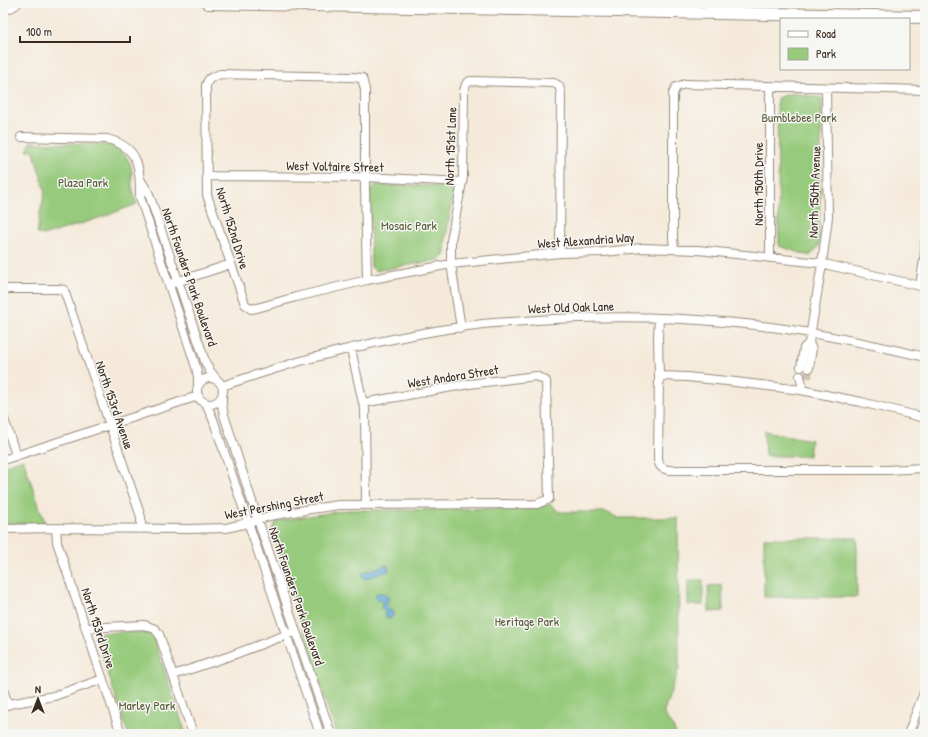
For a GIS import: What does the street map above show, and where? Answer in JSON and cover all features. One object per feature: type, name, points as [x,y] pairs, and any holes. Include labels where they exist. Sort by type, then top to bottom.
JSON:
[{"type":"main road","points":[[3,6],[8,7],[15,3]]},
{"type":"main road","points":[[208,3],[379,4],[925,18]]},
{"type":"street","name":"North 152nd Drive","points":[[250,309],[245,304],[208,195],[206,85],[209,80],[220,74],[362,78],[365,90],[365,178]]},
{"type":"street","name":"North 151st Lane","points":[[461,328],[451,264],[451,240],[463,178],[464,91],[466,84],[470,81],[554,83],[559,86],[561,92],[560,253]]},
{"type":"street","points":[[674,249],[673,94],[676,87],[685,84],[925,90]]},
{"type":"street","name":"North 150th Drive","points":[[770,86],[770,258]]},
{"type":"street","name":"North 150th Avenue","points":[[805,365],[804,348],[809,343],[811,333],[828,217],[826,88]]},
{"type":"street","name":"North Founders Park Boulevard","points":[[21,137],[107,139],[117,141],[133,154],[140,178],[140,197],[196,368],[198,386]]},
{"type":"street","name":"West Voltaire Street","points":[[207,176],[365,178],[462,182]]},
{"type":"street","name":"North Founders Park Boulevard","points":[[140,178],[149,194],[206,364],[220,384]]},
{"type":"street","points":[[365,178],[367,280]]},
{"type":"street","points":[[923,287],[925,243]]},
{"type":"street","name":"West Alexandria Way","points":[[250,309],[296,296],[367,280],[451,264],[560,253],[604,252],[642,248],[698,250],[822,264],[923,287]]},
{"type":"street","points":[[169,284],[231,264]]},
{"type":"street","name":"North 153rd Avenue","points":[[3,289],[64,290],[141,517],[141,529]]},
{"type":"street","name":"West Old Oak Lane","points":[[220,384],[351,348],[390,340],[484,324],[589,317],[659,318],[758,325],[811,333],[884,347],[925,357]]},
{"type":"street","points":[[659,318],[658,464],[662,468],[668,470],[879,470],[925,468]]},
{"type":"street","points":[[351,348],[365,408],[366,505]]},
{"type":"street","name":"West Andora Street","points":[[363,402],[469,384],[536,376],[546,381],[549,499]]},
{"type":"street","points":[[658,376],[803,382],[861,402],[925,418]]},
{"type":"street","points":[[207,379],[215,379],[220,384],[223,389],[222,396],[214,404],[203,402],[198,396],[198,386],[207,379]]},
{"type":"street","points":[[3,460],[198,396]]},
{"type":"street","name":"North Founders Park Boulevard","points":[[222,396],[223,410],[258,520],[331,734]]},
{"type":"street","name":"North Founders Park Boulevard","points":[[206,403],[213,419],[320,734]]},
{"type":"street","points":[[3,416],[16,456]]},
{"type":"street","name":"West Pershing Street","points":[[3,529],[226,528],[269,516],[340,505],[537,504],[549,499]]},
{"type":"street","name":"North 153rd Drive","points":[[56,528],[57,542],[121,734]]},
{"type":"street","points":[[86,628],[144,625],[155,628],[159,634],[193,734]]},
{"type":"street","points":[[173,675],[296,632]]},
{"type":"street","points":[[3,690],[5,705],[54,696],[103,679]]},
{"type":"street","points":[[908,734],[925,690]]},
{"type":"street","points":[[920,734],[925,721]]},
{"type":"green space","name":"Bumblebee Park","points":[[792,93],[822,98],[819,246],[810,256],[779,246],[777,98]]},
{"type":"green space","name":"Plaza Park","points":[[31,142],[111,145],[115,147],[122,152],[130,163],[132,172],[132,188],[137,204],[46,235],[37,234],[45,191],[33,149],[27,151]]},
{"type":"green space","name":"Mosaic Park","points":[[376,185],[448,186],[454,192],[445,244],[445,255],[438,260],[375,271],[371,267],[370,190]]},
{"type":"green space","points":[[764,431],[811,440],[809,456],[765,456]]},
{"type":"green space","points":[[23,459],[45,524],[3,524],[3,466]]},
{"type":"green space","name":"Heritage Park","points":[[550,504],[559,512],[606,512],[618,518],[678,518],[679,668],[664,711],[664,714],[676,734],[336,734],[272,529],[277,521],[347,510],[537,508]]},
{"type":"green space","points":[[764,538],[857,538],[857,597],[764,597]]},
{"type":"green space","points":[[688,580],[703,580],[703,605],[688,605]]},
{"type":"green space","points":[[722,585],[723,611],[709,612],[708,586]]},
{"type":"green space","name":"Marley Park","points":[[134,632],[148,633],[152,636],[186,734],[128,734],[97,640],[98,633]]},
{"type":"water","points":[[387,565],[389,571],[364,579],[362,573]]},
{"type":"water","points":[[377,593],[383,593],[388,597],[389,600],[386,605],[387,608],[393,612],[393,616],[391,618],[388,619],[385,615],[385,611],[381,608],[382,601],[375,597]]},
{"type":"tunnel","points":[[808,378],[809,368]]}]
